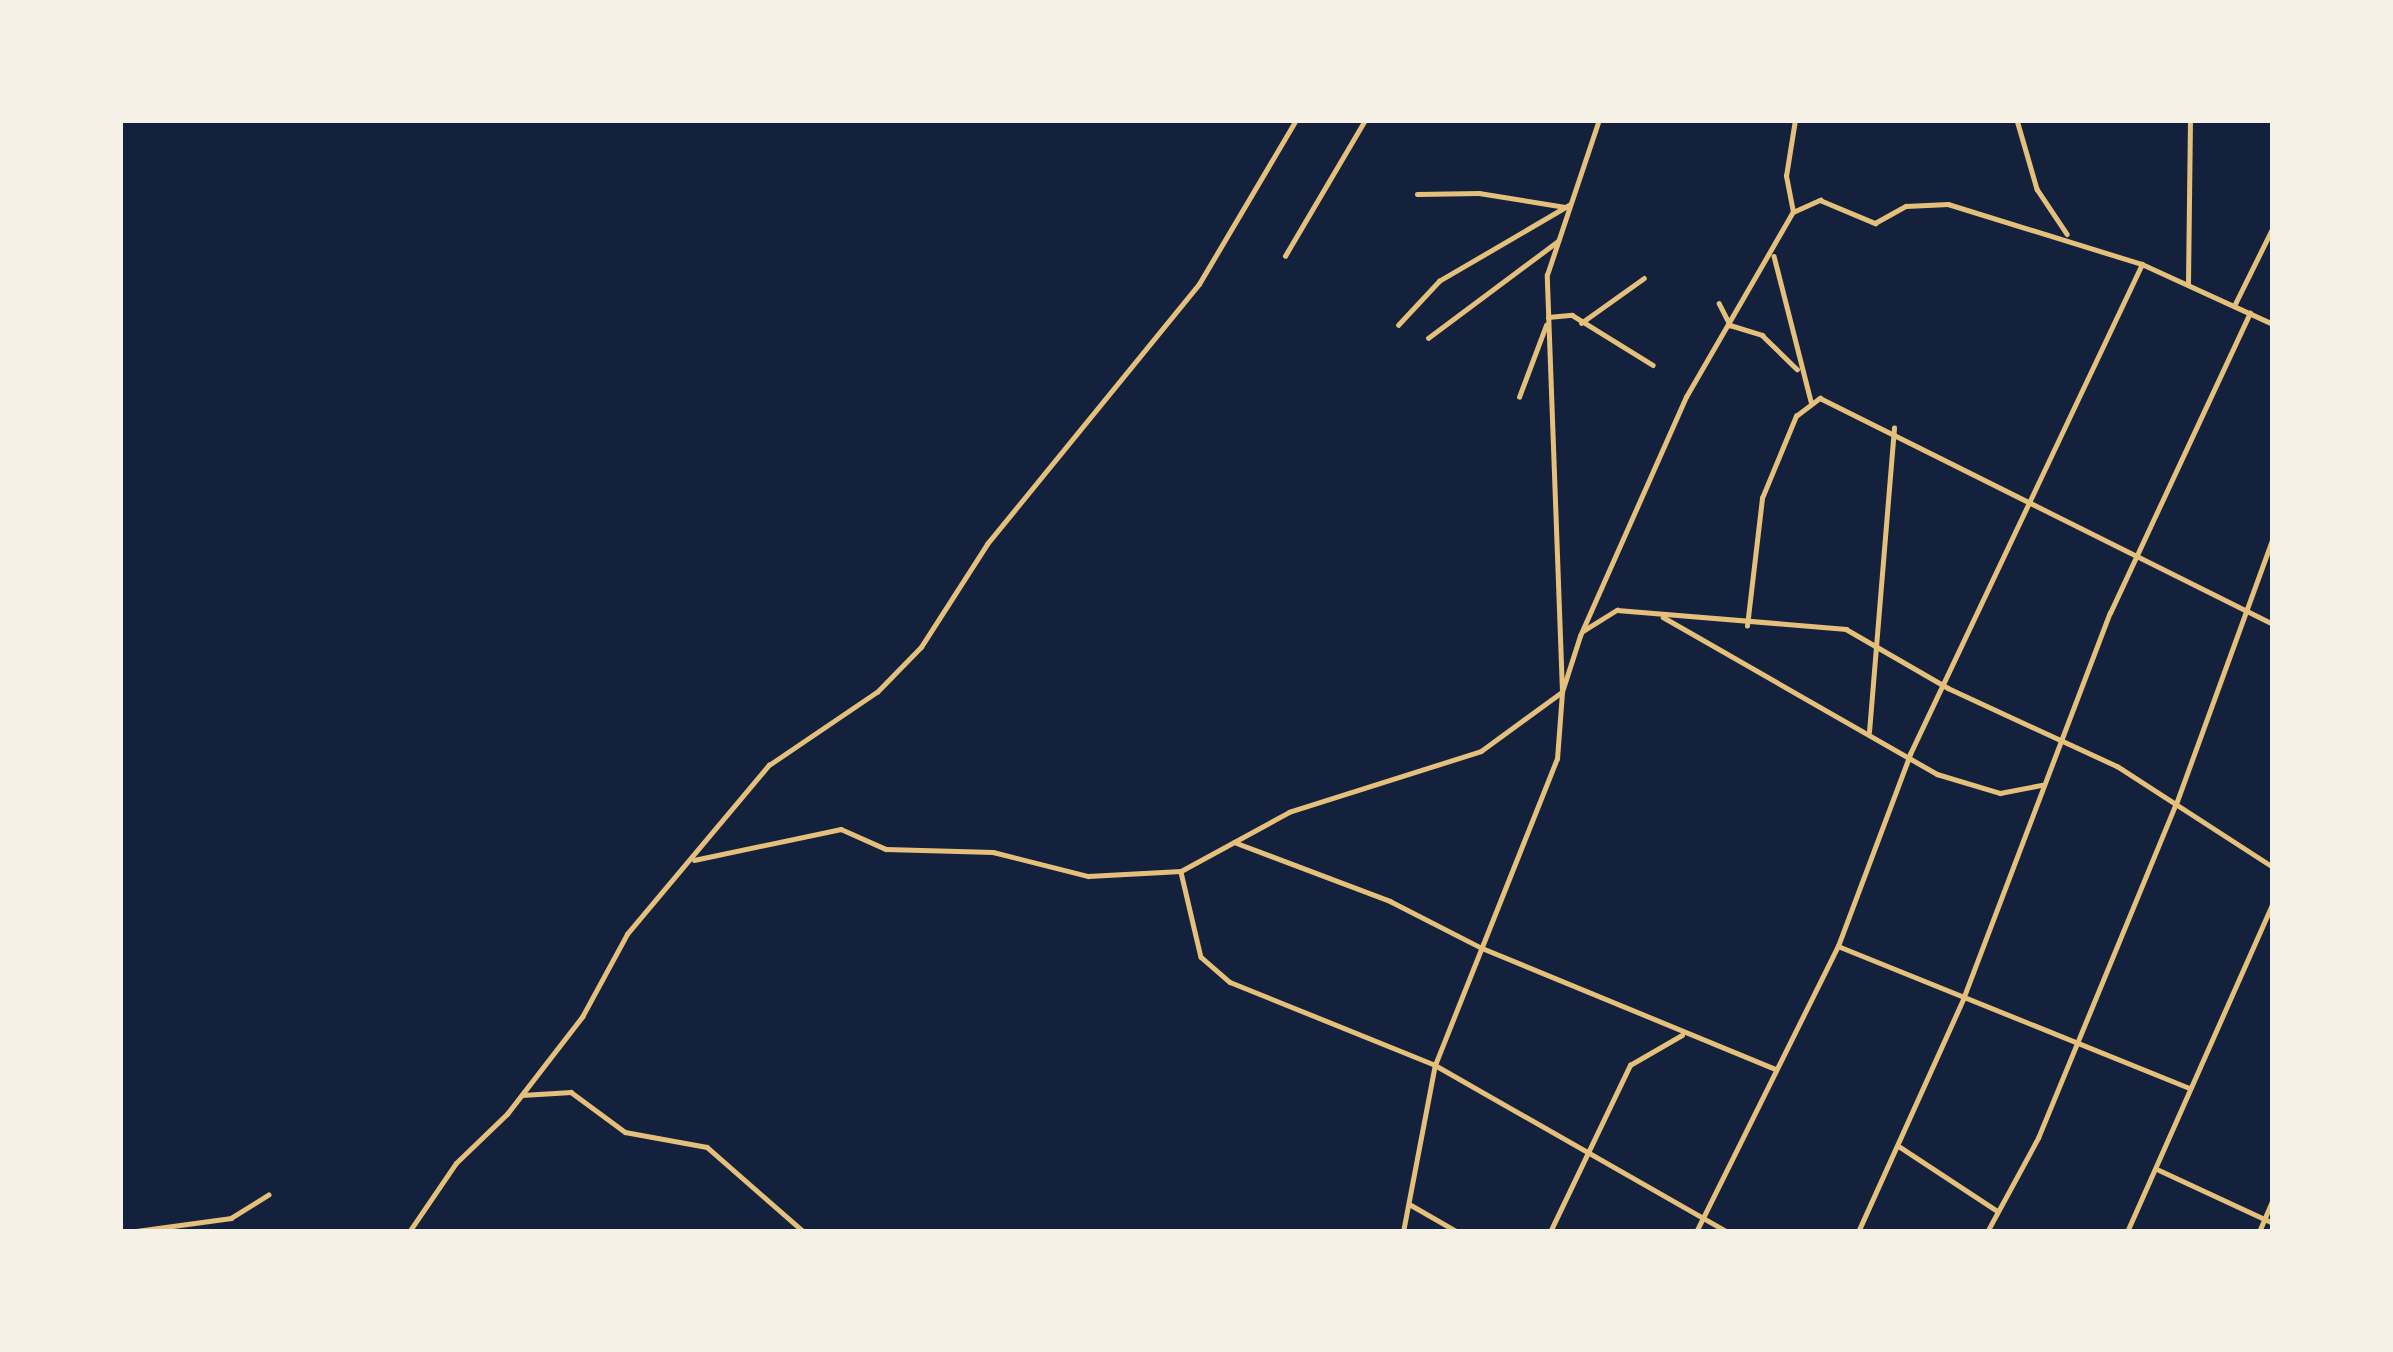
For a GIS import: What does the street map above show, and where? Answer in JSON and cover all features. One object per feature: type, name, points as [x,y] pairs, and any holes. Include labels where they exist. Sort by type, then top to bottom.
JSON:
[{"type":"street","points":[[409,1232],[456,1162],[522,1095],[608,979],[627,934],[694,860],[769,765],[877,692],[921,647],[987,544],[1199,284],[1296,120]]},
{"type":"street","points":[[1286,256],[1365,120]]},
{"type":"street","points":[[1403,1232],[1436,1065],[1557,759],[1562,692],[1547,275],[1599,120]]},
{"type":"street","points":[[694,860],[841,829],[886,849],[992,852],[1088,876],[1180,871],[1288,812],[1480,751],[1562,692],[1580,636],[1686,397],[1774,254],[1793,212],[1786,176],[1795,120]]},
{"type":"street","points":[[2017,120],[2037,189],[2071,238]]},
{"type":"street","points":[[2188,283],[2190,120]]},
{"type":"street","points":[[1417,194],[1479,193],[1568,205]]},
{"type":"street","points":[[1793,212],[1820,200],[1875,223],[1906,206],[1948,204],[2071,238],[2142,264],[2273,324]]},
{"type":"street","points":[[1398,325],[1438,281],[1568,205]]},
{"type":"street","points":[[2235,304],[2273,227]]},
{"type":"street","points":[[1428,338],[1558,242]]},
{"type":"street","points":[[1774,254],[1810,401]]},
{"type":"street","points":[[1696,1232],[1838,946],[1910,754],[1948,688],[2026,496],[2142,264]]},
{"type":"street","points":[[1581,323],[1644,278]]},
{"type":"street","points":[[1719,303],[1730,325],[1762,335],[1801,373]]},
{"type":"street","points":[[1858,1232],[1963,999],[2056,739],[2250,313]]},
{"type":"street","points":[[1548,319],[1581,323],[1653,365]]},
{"type":"street","points":[[1519,397],[1548,319]]},
{"type":"street","points":[[1747,626],[1762,498],[1796,416],[1810,401],[1830,399],[2273,624]]},
{"type":"street","points":[[1869,732],[1894,428]]},
{"type":"street","points":[[1987,1232],[2038,1138],[2071,1044],[2176,804],[2273,538]]},
{"type":"street","points":[[1580,636],[1617,610],[1747,626],[1846,629],[1948,688],[2176,804],[2273,868]]},
{"type":"street","points":[[1658,614],[1748,673],[1869,732],[1937,774],[1983,790],[2041,785]]},
{"type":"street","points":[[1234,842],[1390,901],[1482,948],[1779,1070]]},
{"type":"street","points":[[1180,871],[1193,937],[1215,971],[1436,1065],[1583,1156],[1728,1232]]},
{"type":"street","points":[[2127,1232],[2159,1169],[2273,903]]},
{"type":"street","points":[[1838,946],[2071,1044],[2190,1088]]},
{"type":"street","points":[[1550,1232],[1630,1065],[1684,1034]]},
{"type":"street","points":[[522,1095],[571,1091],[625,1132],[707,1147],[744,1187],[804,1232]]},
{"type":"street","points":[[1900,1147],[1996,1210]]},
{"type":"street","points":[[2159,1169],[2273,1222]]},
{"type":"street","points":[[130,1232],[231,1218],[268,1196]]},
{"type":"street","points":[[2259,1232],[2273,1199]]},
{"type":"street","points":[[1412,1205],[1458,1232]]}]
